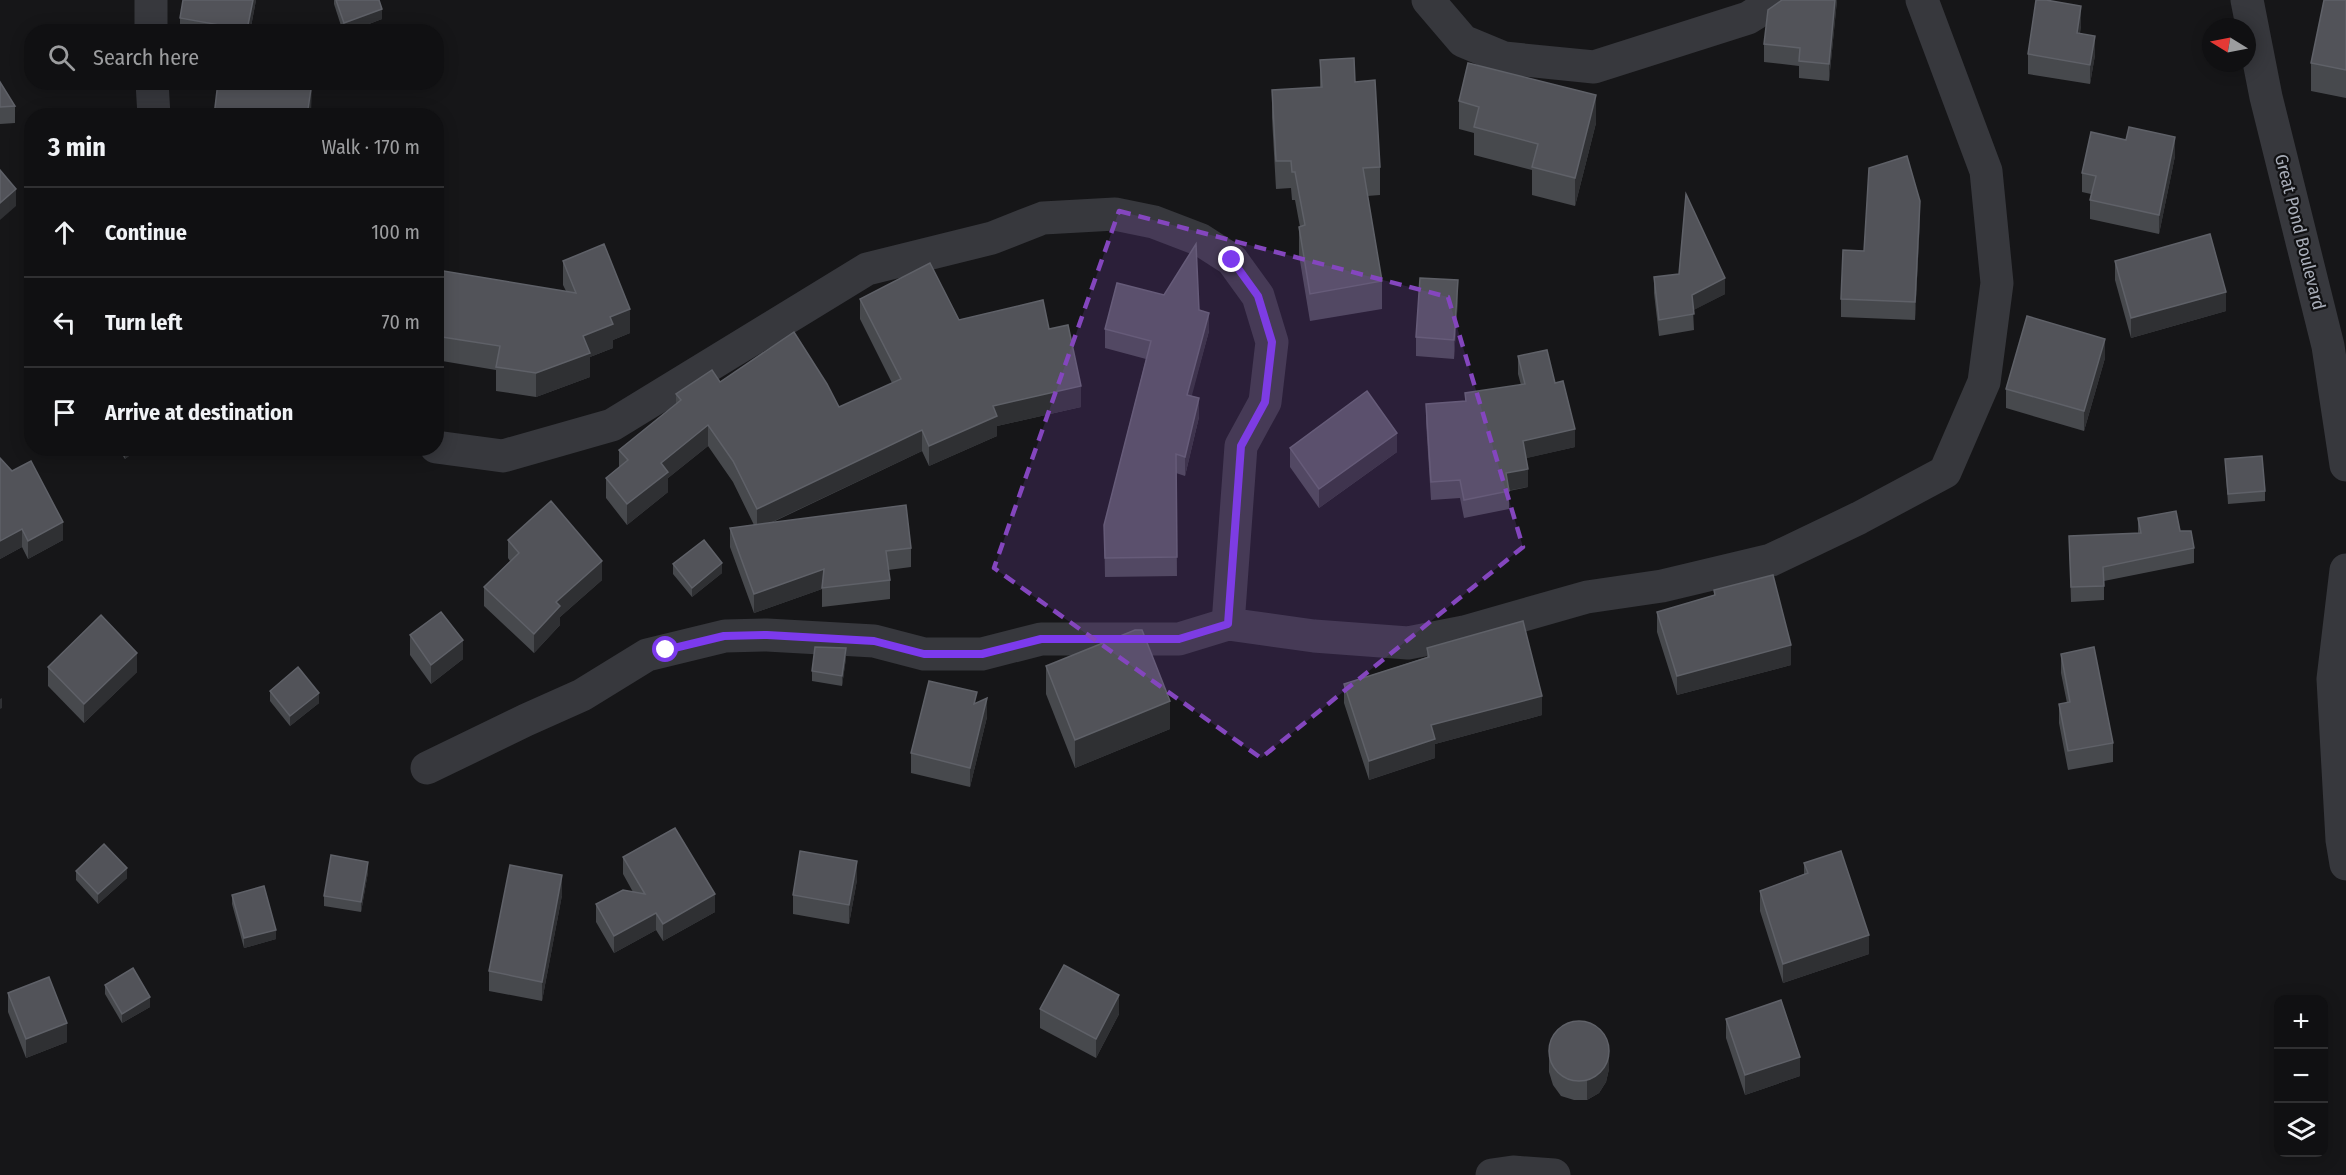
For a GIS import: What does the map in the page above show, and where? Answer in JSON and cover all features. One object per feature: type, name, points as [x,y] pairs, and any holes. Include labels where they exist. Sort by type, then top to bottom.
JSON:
[{"type":"street","points":[[151,0],[151,24]]},
{"type":"street","points":[[1428,0],[1463,41],[1504,58],[1594,67],[1748,18],[1777,0]]},
{"type":"street","points":[[427,768],[582,695],[647,655],[724,636],[767,635],[874,641],[924,654],[982,654],[1041,639],[1179,639],[1228,624],[1314,636],[1408,643],[1464,632],[1587,597],[1662,586],[1771,560],[1859,518],[1945,472],[1984,382],[1997,283],[1986,171],[1922,0]]},
{"type":"street","name":"Great Pond Boulevard","points":[[2247,0],[2266,97],[2337,347],[2346,465]]},
{"type":"street","points":[[152,90],[154,108]]},
{"type":"street","points":[[444,448],[503,456],[612,425],[696,371],[867,269],[992,238],[1043,218],[1116,214],[1154,222],[1202,240],[1232,260],[1258,296],[1272,342],[1265,402],[1241,446],[1228,624]]},
{"type":"street","points":[[2346,570],[2333,679],[2342,840],[2346,864]]},
{"type":"street","points":[[1492,1175],[1513,1172],[1554,1175]]},
{"type":"highlighted area","points":[[1119,211],[1448,297],[1523,547],[1261,758],[994,568]]},
{"type":"building","points":[[183,0],[253,0],[248,24],[214,24],[180,18]]},
{"type":"building","points":[[336,0],[379,0],[382,9],[344,23]]},
{"type":"building","points":[[1782,0],[1835,0],[1829,64],[1799,61],[1800,48],[1764,44],[1768,10]]},
{"type":"building","points":[[2036,0],[2081,6],[2077,33],[2095,36],[2090,65],[2028,54]]},
{"type":"building","points":[[2324,0],[2346,0],[2346,70],[2311,63]]},
{"type":"building","points":[[1354,58],[1355,82],[1375,80],[1380,167],[1363,168],[1382,281],[1310,294],[1299,227],[1305,225],[1295,172],[1292,172],[1291,161],[1276,161],[1272,90],[1322,87],[1320,60]]},
{"type":"building","points":[[1468,63],[1596,95],[1575,178],[1532,167],[1538,144],[1474,127],[1479,107],[1459,101]]},
{"type":"building","points":[[0,82],[15,106],[0,107]]},
{"type":"building","points":[[217,90],[311,90],[308,108],[215,108]]},
{"type":"building","points":[[2129,127],[2175,137],[2159,215],[2090,200],[2096,176],[2082,173],[2091,132],[2126,140]]},
{"type":"building","points":[[1907,156],[1920,201],[1915,302],[1841,299],[1843,250],[1864,251],[1869,168]]},
{"type":"building","points":[[0,170],[16,189],[0,203]]},
{"type":"building","points":[[1686,194],[1725,278],[1692,295],[1694,314],[1659,320],[1654,277],[1679,274]]},
{"type":"building","points":[[2210,234],[2226,292],[2131,318],[2115,261]]},
{"type":"building","points":[[604,244],[630,309],[610,317],[613,324],[583,336],[590,353],[536,373],[496,367],[500,346],[444,337],[444,271],[576,293],[563,261]]},
{"type":"building","points":[[1196,244],[1199,310],[1209,313],[1187,395],[1199,398],[1185,457],[1176,454],[1177,557],[1105,558],[1104,525],[1151,341],[1105,329],[1117,283],[1164,295]]},
{"type":"building","points":[[930,263],[959,320],[1043,300],[1049,329],[1068,325],[1081,386],[993,406],[997,416],[929,446],[922,430],[757,509],[733,461],[708,425],[661,463],[668,472],[627,504],[606,478],[628,460],[619,450],[681,400],[676,394],[712,370],[720,382],[794,332],[839,407],[901,379],[860,299]]},
{"type":"building","points":[[1420,278],[1458,280],[1454,340],[1416,337]]},
{"type":"building","points":[[2027,316],[2105,339],[2084,411],[2006,389]]},
{"type":"building","points":[[1547,350],[1555,383],[1563,381],[1575,429],[1523,441],[1528,469],[1506,473],[1509,491],[1464,500],[1460,480],[1431,482],[1426,404],[1466,401],[1465,393],[1525,384],[1518,356]]},
{"type":"building","points":[[1367,391],[1397,433],[1319,489],[1290,448]]},
{"type":"building","points":[[2262,456],[2265,491],[2228,494],[2225,459]]},
{"type":"building","points":[[0,458],[12,471],[31,461],[63,522],[28,541],[22,529],[0,541]]},
{"type":"building","points":[[551,501],[602,561],[556,602],[560,606],[534,634],[484,587],[519,553],[508,540]]},
{"type":"building","points":[[906,505],[911,548],[886,551],[890,580],[822,588],[824,569],[754,594],[730,528]]},
{"type":"building","points":[[2176,511],[2180,531],[2191,531],[2194,548],[2103,567],[2104,586],[2071,587],[2069,536],[2141,533],[2138,518]]},
{"type":"building","points":[[704,540],[722,563],[692,588],[673,564]]},
{"type":"building","points":[[1773,575],[1791,645],[1677,676],[1657,612],[1715,595],[1714,590]]},
{"type":"building","points":[[441,612],[463,640],[431,665],[410,635]]},
{"type":"building","points":[[101,615],[137,653],[84,704],[48,667]]},
{"type":"building","points":[[1523,621],[1542,696],[1431,725],[1435,739],[1369,761],[1344,684],[1429,657],[1427,648]]},
{"type":"building","points":[[1135,630],[1142,630],[1170,701],[1075,740],[1046,666]]},
{"type":"building","points":[[815,647],[846,648],[842,676],[812,671]]},
{"type":"building","points":[[2094,647],[2113,743],[2068,751],[2059,704],[2070,702],[2061,654]]},
{"type":"building","points":[[298,667],[319,693],[290,716],[270,691]]},
{"type":"building","points":[[929,681],[977,692],[974,704],[987,698],[970,768],[911,753]]},
{"type":"building","points":[[675,828],[715,894],[663,924],[656,913],[614,936],[596,904],[623,890],[645,894],[623,857]]},
{"type":"building","points":[[104,844],[127,868],[98,894],[76,871]]},
{"type":"building","points":[[800,851],[857,861],[849,905],[793,895]]},
{"type":"building","points":[[1841,851],[1869,935],[1783,964],[1760,891],[1808,873],[1804,863]]},
{"type":"building","points":[[331,855],[368,862],[361,902],[324,896]]},
{"type":"building","points":[[510,865],[562,875],[542,982],[489,971]]},
{"type":"building","points":[[264,886],[276,930],[244,938],[232,895]]},
{"type":"building","points":[[1064,965],[1119,995],[1096,1039],[1040,1009]]},
{"type":"building","points":[[133,968],[150,997],[122,1014],[105,985]]},
{"type":"building","points":[[49,977],[67,1023],[26,1039],[8,993]]},
{"type":"building","points":[[1781,1000],[1800,1057],[1745,1075],[1726,1019]]},
{"type":"building","points":[[1579,1021],[1600,1030],[1609,1051],[1600,1072],[1579,1081],[1558,1072],[1549,1051],[1558,1030]]},
{"type":"route","points":[[666,650],[724,636],[767,635],[874,641],[924,654],[982,654],[1041,639],[1179,639],[1228,624],[1241,446],[1265,402],[1272,342],[1258,296],[1232,260]]}]
